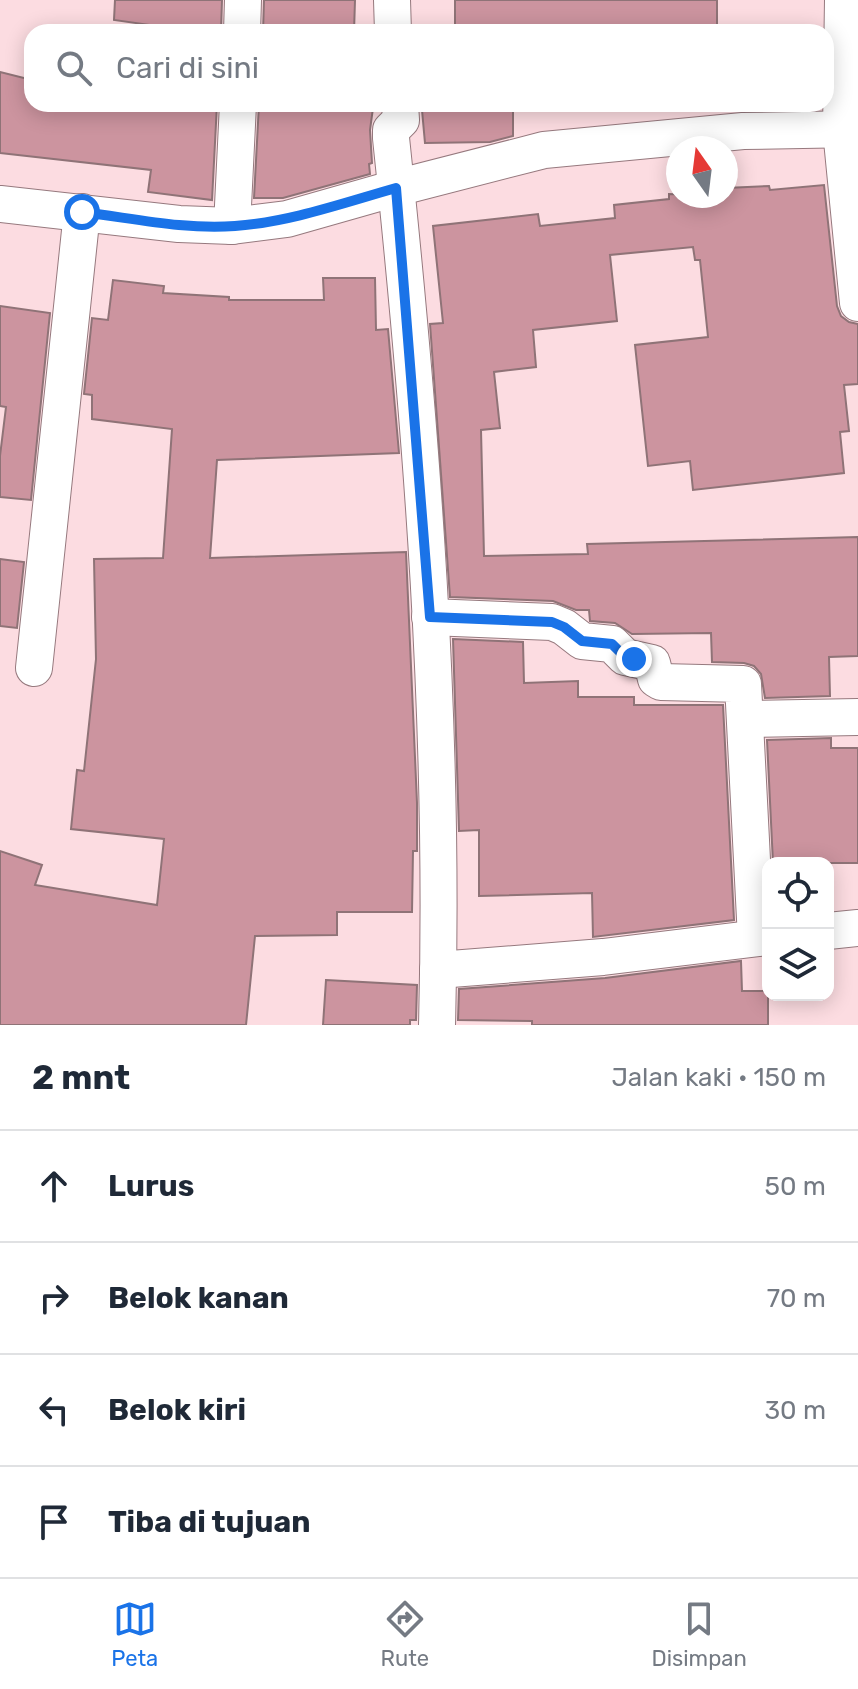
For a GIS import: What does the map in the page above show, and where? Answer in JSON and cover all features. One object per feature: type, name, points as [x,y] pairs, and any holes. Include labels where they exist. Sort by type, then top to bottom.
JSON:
[{"type":"street","points":[[242,24],[243,0]]},
{"type":"street","points":[[392,0],[393,24]]},
{"type":"street","points":[[843,0],[858,303]]},
{"type":"street","points":[[232,226],[238,112]]},
{"type":"street","points":[[400,112],[401,120],[391,133],[430,617],[437,1025]]},
{"type":"street","points":[[0,204],[179,224],[232,226],[287,219],[544,150],[743,131],[850,130]]},
{"type":"street","points":[[34,668],[82,212]]},
{"type":"street","points":[[430,617],[559,623],[582,641],[612,644],[625,657],[647,660],[652,663],[656,679],[661,682],[743,684],[762,938],[603,957],[438,970]]},
{"type":"street","points":[[747,719],[858,717]]},
{"type":"street","points":[[834,930],[858,928]]},
{"type":"building","points":[[115,0],[222,0],[221,24],[142,24],[114,20]]},
{"type":"building","points":[[264,0],[355,0],[354,24],[263,24]]},
{"type":"building","points":[[455,0],[717,0],[717,24],[455,24]]},
{"type":"building","points":[[0,72],[24,78],[24,112],[217,112],[212,200],[148,192],[151,170],[0,153]]},
{"type":"building","points":[[259,112],[372,112],[370,174],[283,198],[254,198]]},
{"type":"building","points":[[422,112],[513,112],[513,136],[490,142],[425,143]]},
{"type":"building","points":[[824,185],[837,306],[841,316],[858,324],[858,384],[844,385],[849,431],[840,432],[844,473],[693,490],[690,461],[648,466],[635,345],[708,337],[700,260],[695,260],[693,247],[610,255],[617,321],[533,330],[536,367],[494,372],[500,428],[481,430],[484,556],[588,554],[587,544],[858,537],[858,656],[829,657],[830,696],[765,698],[761,674],[754,666],[712,662],[711,633],[632,634],[615,623],[590,621],[589,610],[576,610],[553,601],[450,597],[430,324],[443,323],[433,226],[538,214],[540,226],[615,218],[614,205],[666,199],[666,208],[738,208],[738,187],[769,186],[770,190]]},
{"type":"building","points":[[323,278],[375,278],[376,330],[388,329],[399,453],[217,460],[210,558],[406,552],[417,803],[412,912],[337,912],[337,935],[255,936],[246,1025],[0,1025],[0,851],[42,865],[35,885],[157,905],[164,839],[71,829],[77,770],[84,771],[96,659],[94,559],[163,558],[172,429],[92,419],[92,395],[84,394],[92,318],[108,320],[113,280],[164,286],[163,293],[229,297],[229,300],[324,300]]},
{"type":"building","points":[[0,306],[50,313],[31,500],[0,497],[0,456],[6,407],[0,406]]},
{"type":"building","points":[[0,559],[24,562],[17,628],[0,626]]},
{"type":"building","points":[[453,639],[523,642],[524,683],[578,681],[578,697],[634,697],[634,705],[723,705],[734,920],[593,937],[592,893],[479,896],[479,830],[459,831]]},
{"type":"building","points":[[831,738],[831,748],[858,748],[858,863],[834,863],[834,857],[773,857],[767,740]]},
{"type":"building","points":[[741,961],[742,991],[762,991],[762,1001],[768,1001],[768,1025],[532,1025],[532,1021],[458,1020],[459,989],[605,978]]},
{"type":"building","points":[[326,980],[417,985],[416,1020],[410,1020],[410,1025],[323,1025]]},
{"type":"route","points":[[82,212],[179,224],[232,226],[287,219],[396,188],[430,617],[559,623],[586,643],[612,644],[625,657],[634,659]]}]
